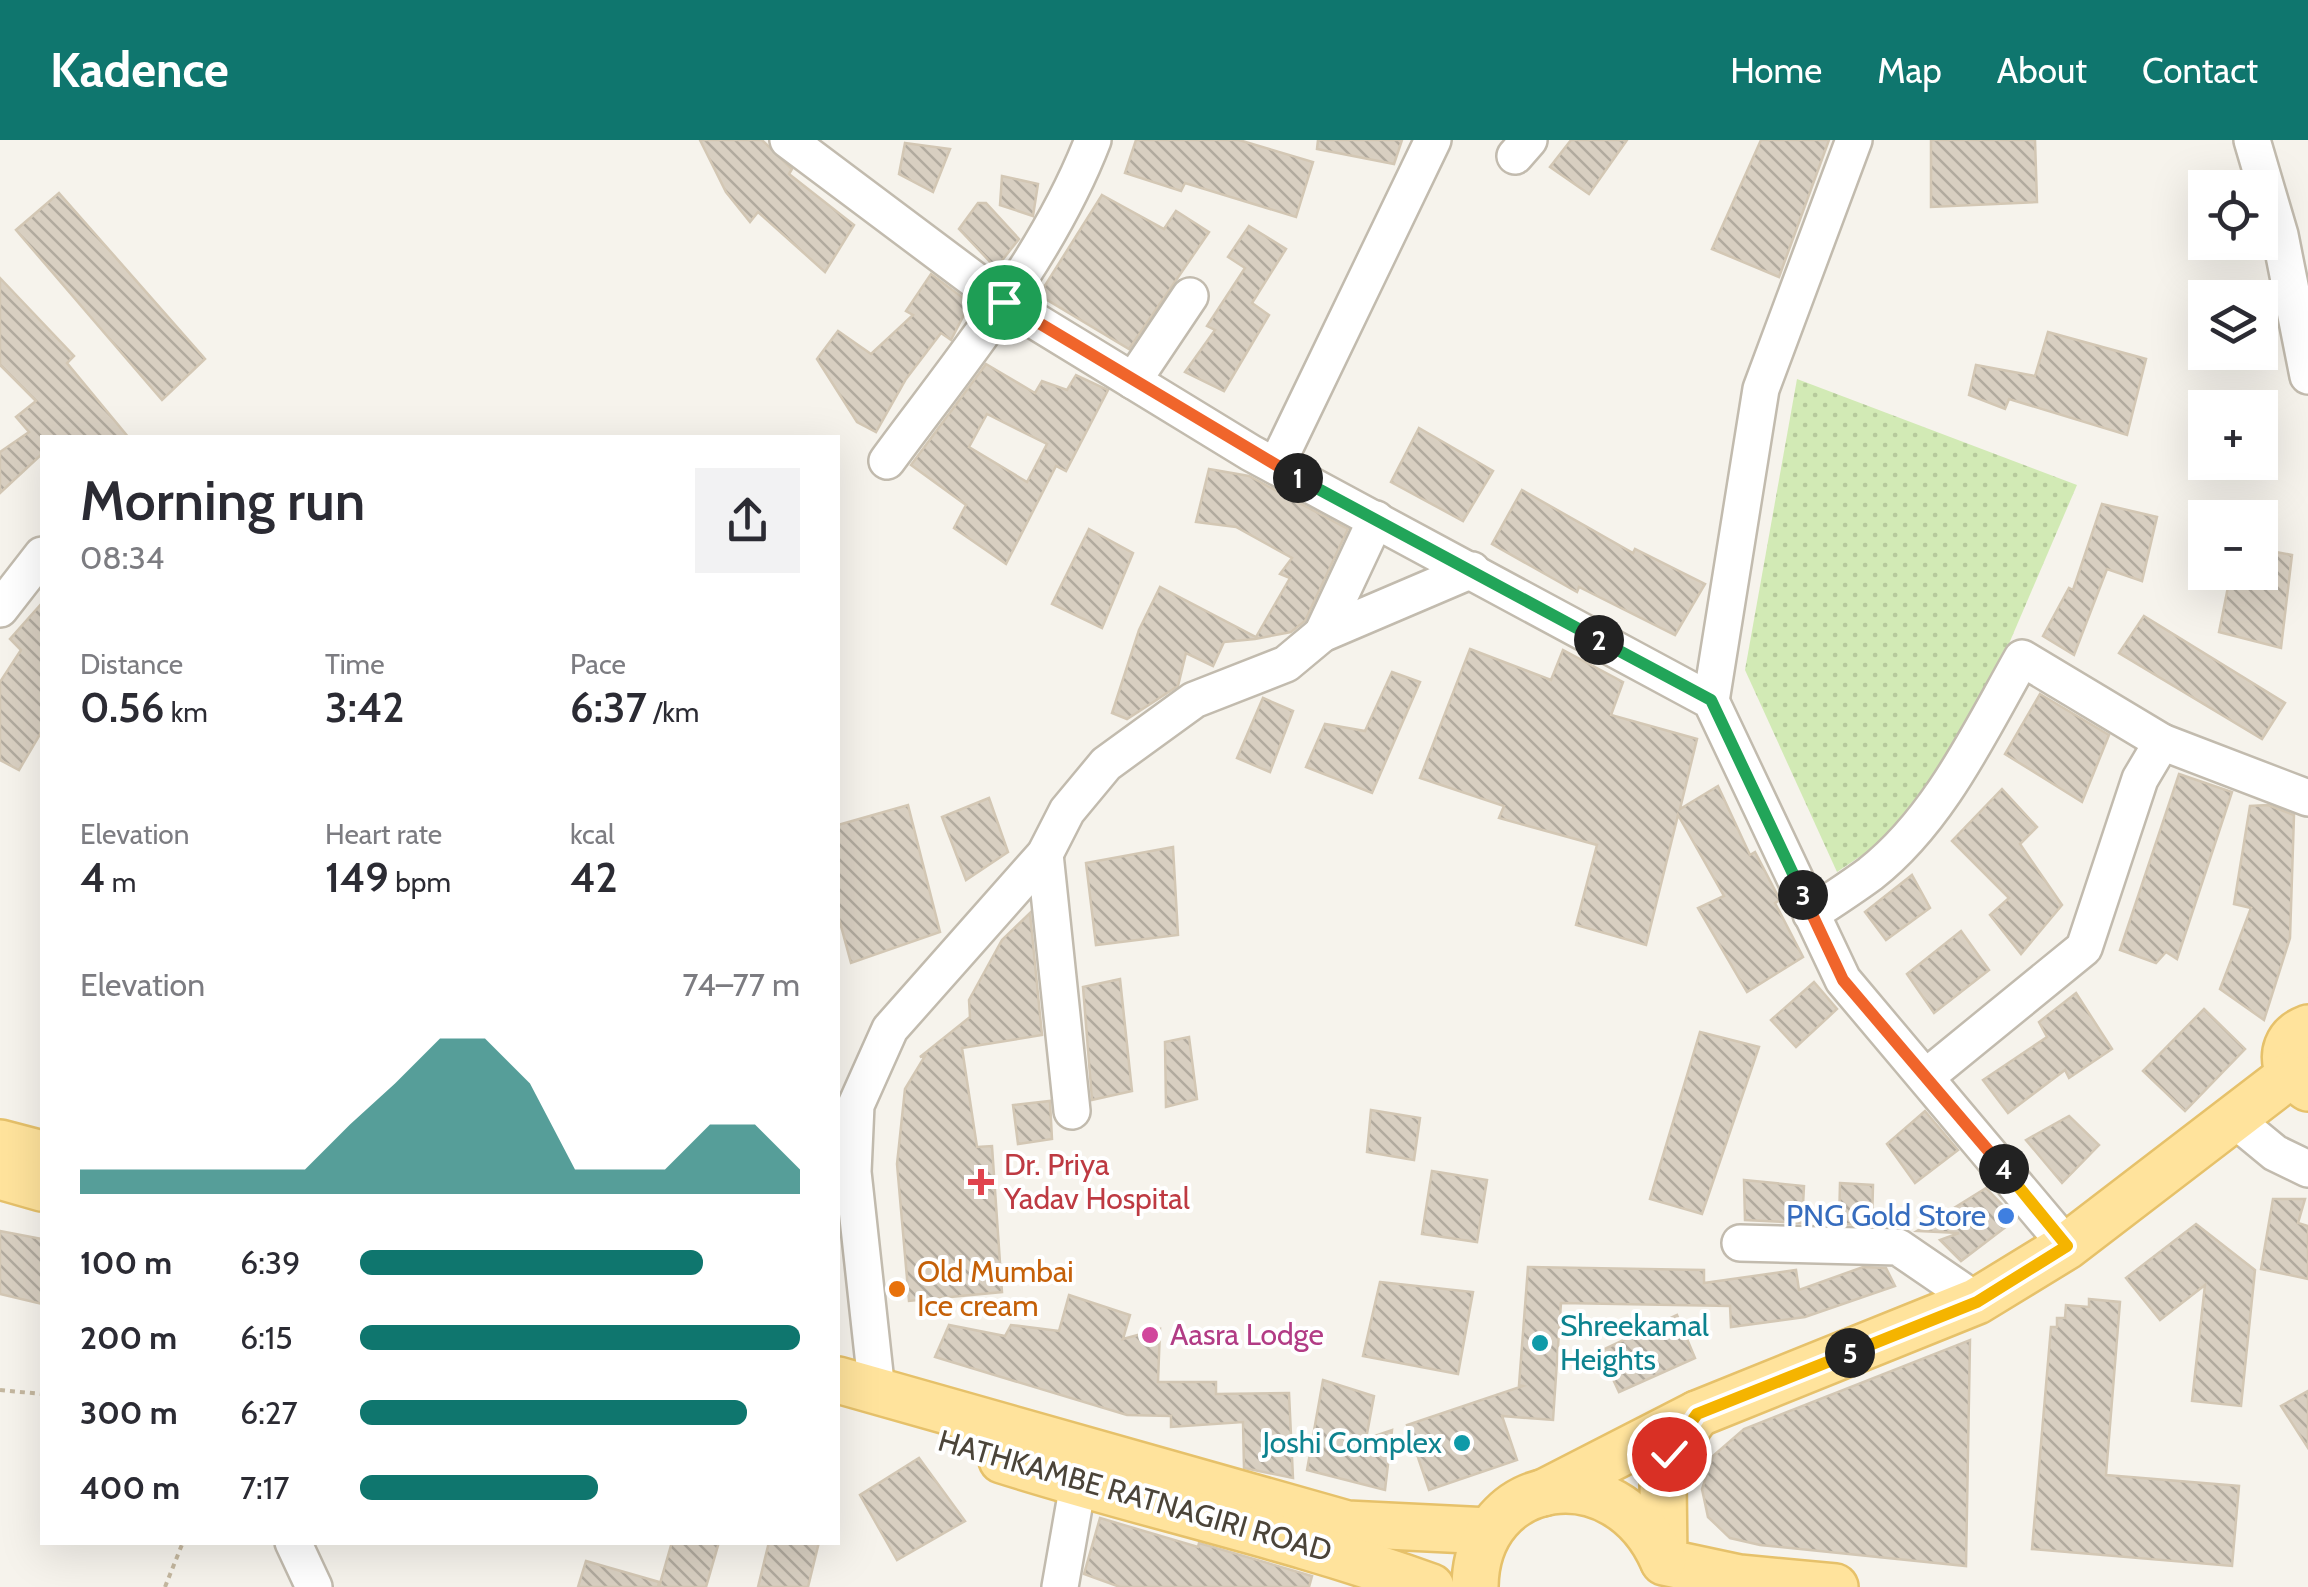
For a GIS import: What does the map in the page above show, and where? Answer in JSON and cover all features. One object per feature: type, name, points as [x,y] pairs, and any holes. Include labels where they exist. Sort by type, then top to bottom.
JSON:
[{"type":"main road","points":[[1475,1587],[1475,1567],[1488,1532],[1520,1502],[1697,1414],[1977,1302],[2067,1246],[2235,1120],[2299,1082],[2285,1065],[2288,1044],[2308,1028]]},
{"type":"main road","points":[[0,1142],[40,1153]]},
{"type":"main road","points":[[0,1176],[40,1187]]},
{"type":"main road","name":"HATHKAMBE RATNAGIRI ROAD","points":[[850,1394],[1078,1484],[1341,1554],[1431,1587]]},
{"type":"main road","points":[[850,1394],[1348,1524],[1488,1532]]},
{"type":"main road","points":[[1666,1574],[1666,1467],[1669,1454],[1697,1414]]},
{"type":"main road","points":[[1543,1493],[1574,1490],[1604,1495],[1631,1510],[1652,1534],[1666,1574]]},
{"type":"main road","points":[[1666,1574],[1835,1587]]},
{"type":"street","points":[[788,140],[1004,302],[1276,466],[1711,700]]},
{"type":"street","points":[[887,461],[1004,302],[1071,196],[1093,140]]},
{"type":"street","points":[[1276,466],[1434,140]]},
{"type":"street","points":[[1854,140],[1761,389],[1711,700],[1843,980],[2067,1246]]},
{"type":"street","points":[[2252,140],[2301,308],[2308,376]]},
{"type":"street","points":[[1133,380],[1190,296]]},
{"type":"street","points":[[1322,634],[1376,519]]},
{"type":"street","points":[[0,609],[40,558]]},
{"type":"street","points":[[850,1394],[856,1105],[890,1029],[1045,854],[1068,811],[1106,764],[1194,700],[1286,664],[1322,634],[1472,570]]},
{"type":"street","points":[[1812,914],[1872,873],[1920,824],[1973,744],[2022,658],[2162,742],[2308,798]]},
{"type":"street","points":[[1926,1077],[2084,948],[2140,779],[2162,742]]},
{"type":"street","points":[[1045,854],[1072,1110]]},
{"type":"street","points":[[2235,1120],[2275,1153],[2308,1169]]},
{"type":"street","points":[[1740,1243],[1898,1248],[1977,1302]]},
{"type":"street","points":[[1060,1587],[1078,1484]]},
{"type":"street","points":[[294,1545],[310,1585]]},
{"type":"path","points":[[0,1390],[40,1394]]},
{"type":"path","points":[[165,1587],[182,1545]]},
{"type":"green space","points":[[1797,379],[2077,485],[1969,737],[1892,835],[1837,872],[1745,670]]},
{"type":"building","points":[[700,140],[762,140],[792,169],[789,174],[854,225],[825,272],[758,212],[750,222],[726,192]]},
{"type":"building","points":[[1136,140],[1239,140],[1313,162],[1296,217],[1185,183],[1181,191],[1125,173]]},
{"type":"building","points":[[1318,140],[1402,140],[1394,164],[1317,149]]},
{"type":"building","points":[[1571,140],[1627,140],[1589,194],[1550,167]]},
{"type":"building","points":[[1761,140],[1829,140],[1779,277],[1712,249]]},
{"type":"building","points":[[1931,140],[2035,140],[2037,202],[1931,207]]},
{"type":"building","points":[[905,143],[950,149],[933,192],[899,174]]},
{"type":"building","points":[[1002,176],[1038,184],[1033,216],[1000,205]]},
{"type":"building","points":[[59,193],[205,359],[162,400],[16,230]]},
{"type":"building","points":[[1102,195],[1164,229],[1176,211],[1209,232],[1129,349],[1039,295]]},
{"type":"building","points":[[978,203],[986,203],[1019,239],[996,268],[959,229]]},
{"type":"building","points":[[1249,226],[1286,249],[1252,303],[1269,315],[1224,391],[1185,372],[1215,330],[1207,326],[1245,268],[1228,257]]},
{"type":"building","points":[[931,274],[970,303],[951,340],[941,333],[906,379],[876,432],[857,422],[817,359],[838,331],[871,354],[913,315],[906,311]]},
{"type":"building","points":[[0,278],[74,356],[67,363],[127,435],[40,435],[40,456],[0,493],[0,452],[29,432],[16,417],[36,401],[0,365]]},
{"type":"building","points":[[2048,332],[2146,359],[2127,435],[2009,399],[2005,409],[1969,395],[1976,365],[2035,376]]},
{"type":"building","points":[[986,364],[1035,393],[1042,381],[1067,390],[1076,375],[1108,390],[1066,471],[1056,466],[1006,564],[954,528],[966,505],[911,465]],"holes":[[[987,414],[1047,444],[1027,482],[969,447]]]},
{"type":"building","points":[[1419,428],[1493,471],[1463,521],[1391,482]]},
{"type":"building","points":[[1209,469],[1249,476],[1348,529],[1305,621],[1291,632],[1224,642],[1213,666],[1186,653],[1178,686],[1127,719],[1112,713],[1139,630],[1160,587],[1256,637],[1290,578],[1280,574],[1292,558],[1236,527],[1196,522]]},
{"type":"building","points":[[1522,490],[1633,553],[1635,549],[1705,584],[1675,635],[1579,587],[1577,592],[1492,544]]},
{"type":"building","points":[[2102,504],[2157,517],[2142,581],[2107,569],[2074,655],[2043,636],[2069,588],[2073,590]]},
{"type":"building","points":[[1089,529],[1133,553],[1102,628],[1052,604]]},
{"type":"building","points":[[2278,552],[2292,555],[2281,648],[2219,632],[2227,590],[2278,590]]},
{"type":"building","points":[[40,605],[40,734],[19,770],[0,760],[0,682],[21,650],[10,639]]},
{"type":"building","points":[[2144,616],[2285,703],[2262,739],[2119,653]]},
{"type":"building","points":[[1470,649],[1551,680],[1563,650],[1623,682],[1611,715],[1697,739],[1680,809],[1718,786],[1750,855],[1755,852],[1780,900],[1775,903],[1803,957],[1747,992],[1698,908],[1724,896],[1678,815],[1646,945],[1576,925],[1597,845],[1499,818],[1504,806],[1420,778]]},
{"type":"building","points":[[1392,672],[1420,682],[1372,793],[1306,767],[1325,724],[1365,731]]},
{"type":"building","points":[[2040,694],[2109,735],[2082,802],[2005,754]]},
{"type":"building","points":[[1263,698],[1293,711],[1270,772],[1237,758]]},
{"type":"building","points":[[2179,774],[2232,792],[2177,959],[2166,952],[2156,963],[2120,950]]},
{"type":"building","points":[[2002,789],[2037,827],[2020,844],[2062,905],[2021,954],[1990,915],[2009,898],[1952,841]]},
{"type":"building","points":[[989,798],[1008,852],[966,880],[942,817]]},
{"type":"building","points":[[908,805],[940,932],[851,963],[840,922],[840,824]]},
{"type":"building","points":[[2268,805],[2294,815],[2290,938],[2264,1020],[2220,989],[2251,908],[2234,904],[2250,806]]},
{"type":"building","points":[[1173,847],[1178,935],[1096,945],[1086,863]]},
{"type":"building","points":[[1912,875],[1930,908],[1886,940],[1865,912]]},
{"type":"building","points":[[1030,913],[1042,1035],[962,1048],[977,1147],[992,1146],[1002,1292],[909,1301],[897,1164],[905,1089],[925,1056],[920,1057],[970,1017],[969,1000],[1002,940]]},
{"type":"building","points":[[1961,931],[1989,970],[1934,1013],[1907,974]]},
{"type":"building","points":[[1120,979],[1132,1091],[1092,1100],[1083,987]]},
{"type":"building","points":[[1814,982],[1837,1009],[1796,1047],[1771,1020]]},
{"type":"building","points":[[2076,993],[2112,1049],[2069,1078],[2065,1070],[2008,1113],[1983,1080],[2047,1037],[2039,1022]]},
{"type":"building","points":[[2204,1009],[2245,1049],[2185,1111],[2143,1071]]},
{"type":"building","points":[[1700,1032],[1759,1047],[1702,1214],[1650,1199]]},
{"type":"building","points":[[1189,1037],[1197,1099],[1166,1107],[1165,1042]]},
{"type":"building","points":[[1050,1101],[1052,1139],[1018,1144],[1013,1105]]},
{"type":"building","points":[[1371,1110],[1420,1118],[1414,1160],[1367,1152]]},
{"type":"building","points":[[1925,1111],[1958,1150],[1915,1183],[1887,1144]]},
{"type":"building","points":[[2069,1116],[2099,1145],[2062,1183],[2026,1140]]},
{"type":"building","points":[[1432,1171],[1487,1180],[1477,1242],[1422,1234]]},
{"type":"building","points":[[1744,1180],[1804,1186],[1802,1223],[1745,1220]]},
{"type":"building","points":[[1840,1183],[1873,1185],[1872,1225],[1839,1224]]},
{"type":"building","points":[[1986,1188],[2016,1219],[1961,1261],[1940,1240],[1959,1233],[1917,1231]]},
{"type":"building","points":[[2273,1199],[2305,1199],[2298,1223],[2308,1226],[2308,1279],[2261,1269]]},
{"type":"building","points":[[2196,1224],[2255,1270],[2241,1406],[2192,1401],[2205,1285],[2160,1320],[2126,1278]]},
{"type":"building","points":[[0,1231],[40,1239],[40,1304],[0,1294]]},
{"type":"building","points":[[1528,1267],[1704,1270],[1704,1283],[1796,1270],[1799,1290],[1863,1267],[1886,1268],[1895,1286],[1805,1317],[1731,1327],[1730,1306],[1561,1303],[1553,1420],[1502,1416],[1517,1460],[1429,1490],[1407,1425],[1523,1386],[1519,1385]]},
{"type":"building","points":[[1380,1282],[1473,1292],[1458,1374],[1363,1356]]},
{"type":"building","points":[[1069,1295],[1130,1315],[1123,1339],[1160,1329],[1158,1382],[1216,1382],[1216,1394],[1289,1393],[1293,1478],[1244,1468],[1243,1422],[1171,1427],[1171,1416],[1127,1415],[935,1357],[949,1325],[1005,1336],[1011,1325],[1059,1331]]},
{"type":"building","points":[[2089,1299],[2120,1302],[2106,1475],[2239,1486],[2232,1566],[2032,1549],[2051,1327],[2057,1327],[2057,1318],[2065,1318],[2066,1305],[2089,1307]]},
{"type":"building","points":[[1677,1315],[1695,1358],[1619,1392],[1600,1351]]},
{"type":"building","points":[[1970,1340],[1966,1566],[1760,1545],[1730,1538],[1708,1517],[1702,1489],[1713,1456],[1744,1429]]},
{"type":"building","points":[[1323,1380],[1374,1396],[1366,1439],[1392,1430],[1385,1490],[1307,1470]]},
{"type":"building","points":[[2308,1391],[2308,1448],[2281,1406]]},
{"type":"building","points":[[919,1458],[965,1521],[897,1560],[860,1495]]},
{"type":"building","points":[[1100,1518],[1312,1576],[1309,1587],[1120,1587],[1084,1574]]},
{"type":"building","points":[[671,1545],[718,1545],[706,1587],[659,1587]]},
{"type":"building","points":[[768,1545],[818,1545],[808,1587],[758,1587]]},
{"type":"building","points":[[586,1561],[659,1582],[658,1587],[578,1587]]},
{"type":"place","name":"Dr. Priya Yadav Hospital","points":[[981,1182]]},
{"type":"place","name":"PNG Gold Store","points":[[2006,1216]]},
{"type":"place","name":"Old Mumbai Ice cream","points":[[897,1289]]},
{"type":"place","name":"Aasra Lodge","points":[[1150,1335]]},
{"type":"place","name":"Shreekamal Heights","points":[[1540,1343]]},
{"type":"place","name":"Joshi Complex","points":[[1462,1443]]},
{"type":"route","points":[[1004,302],[1251,453],[1711,700],[1843,980],[2067,1246],[1977,1302],[1697,1414],[1669,1454]]}]
